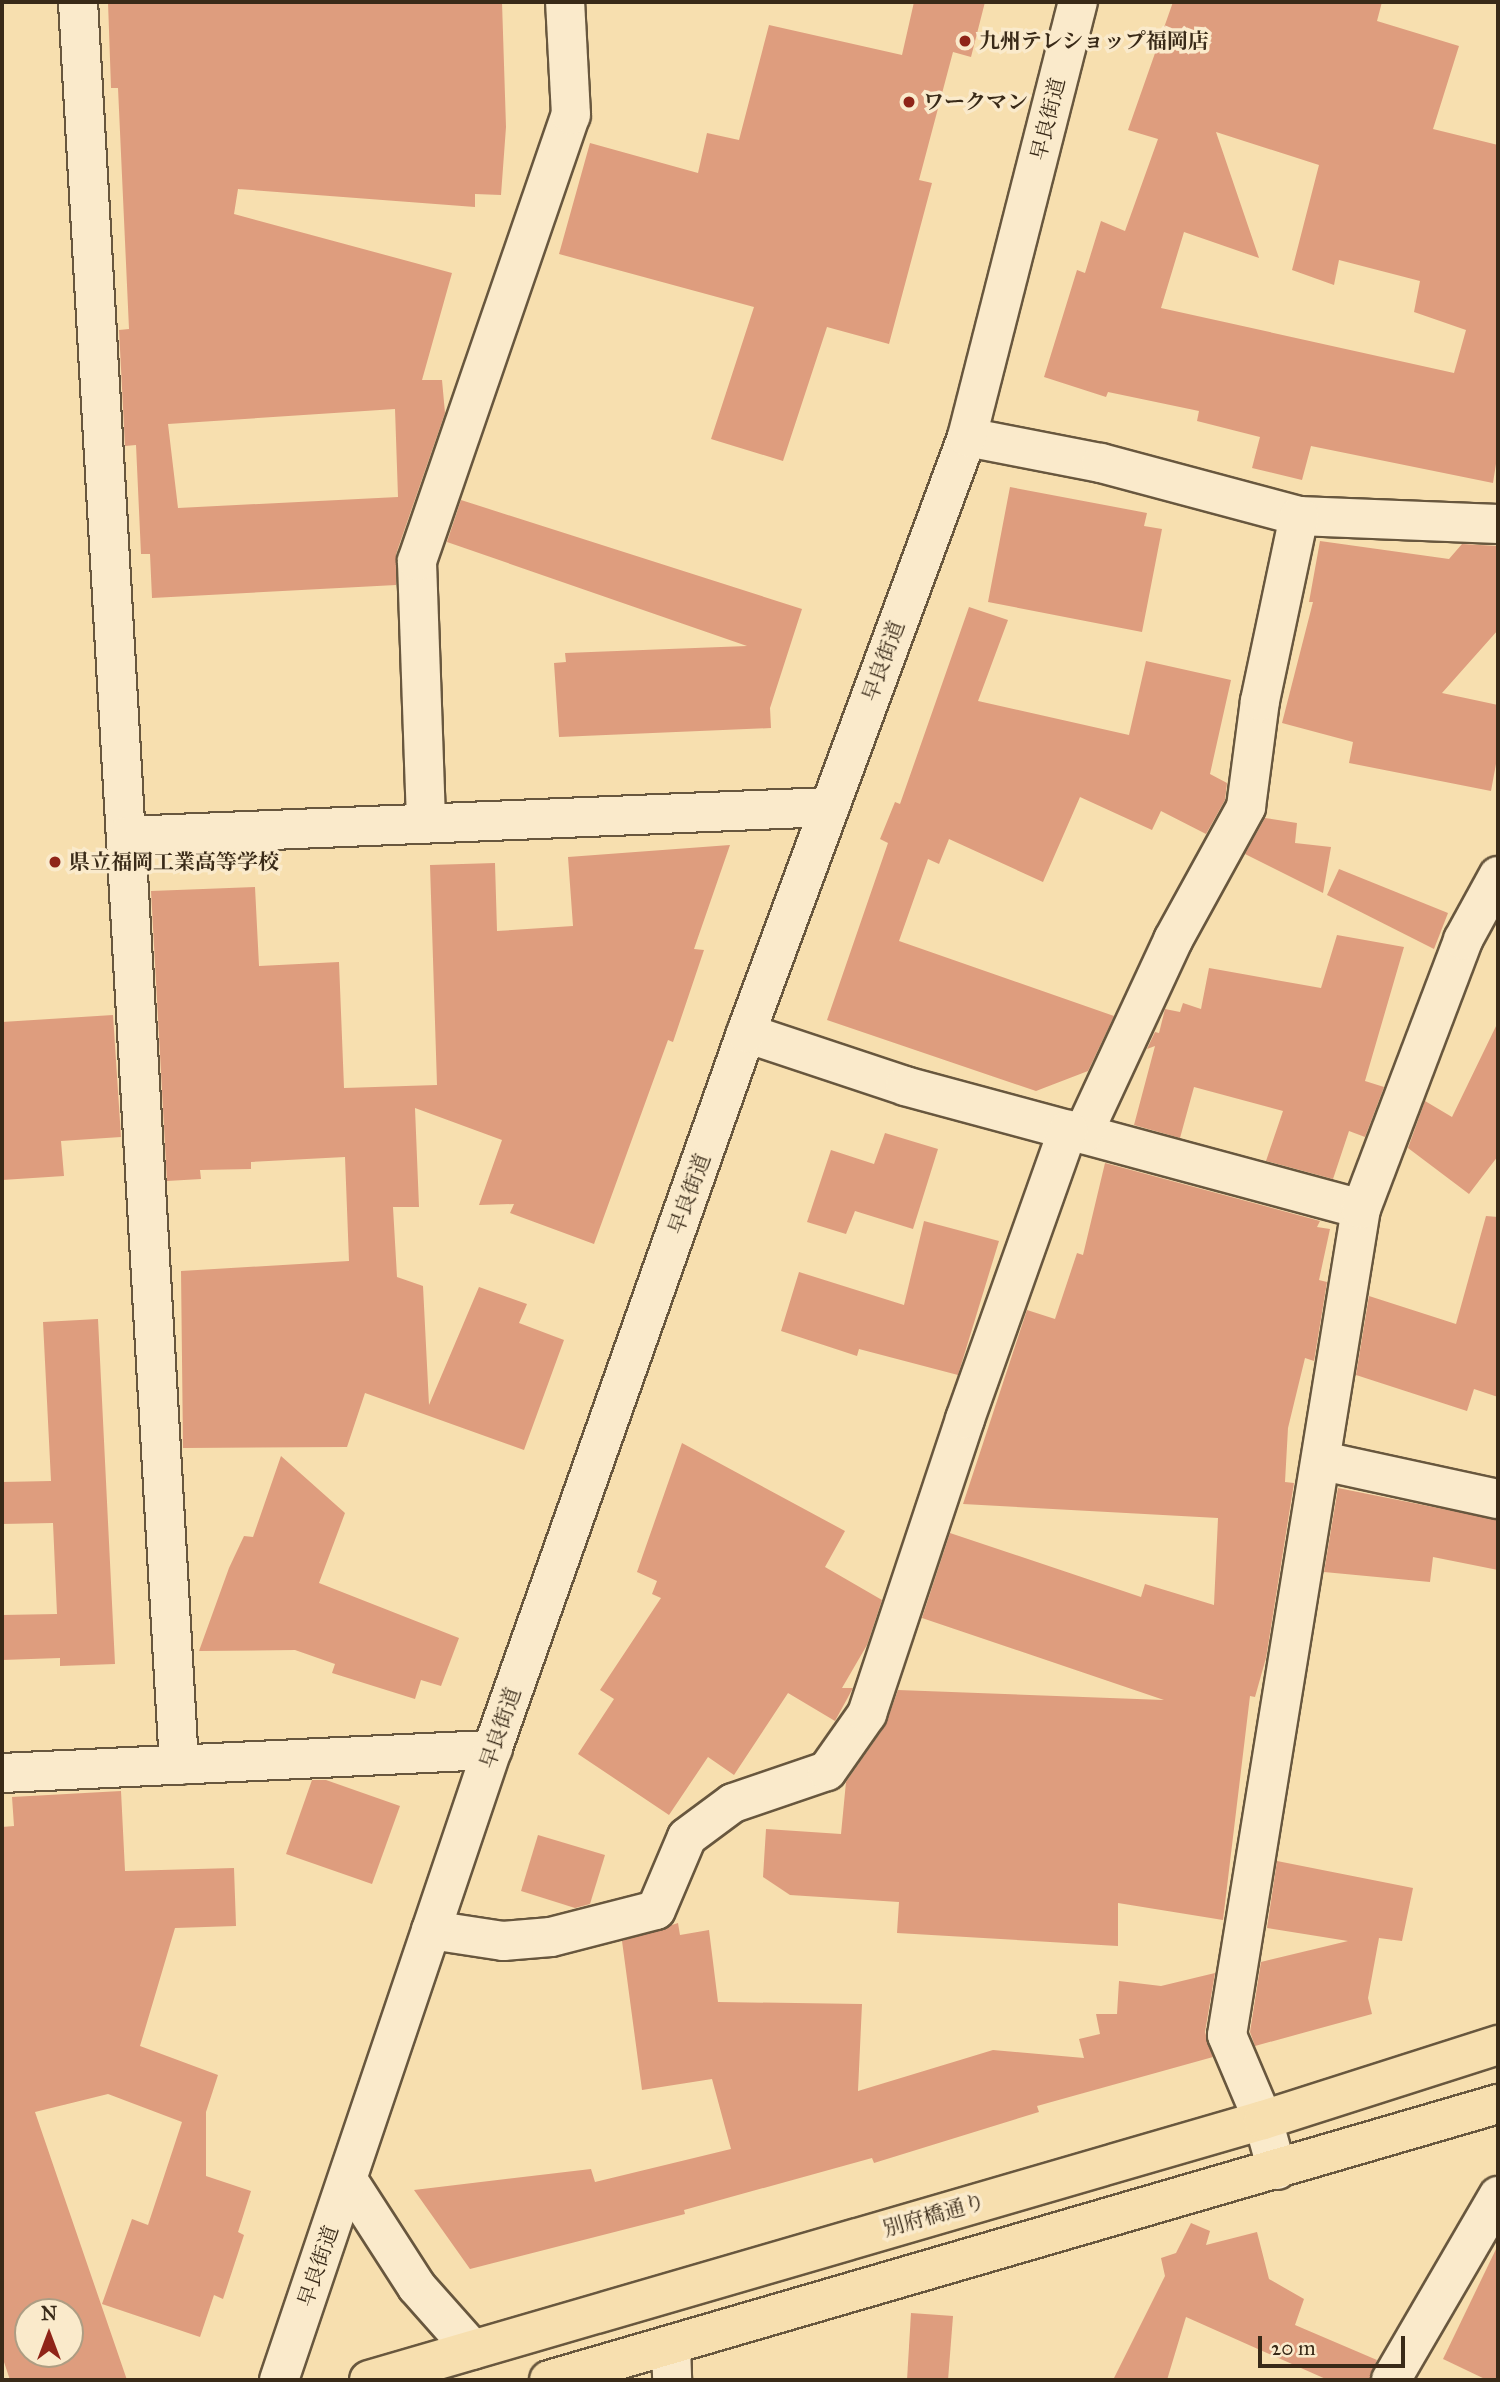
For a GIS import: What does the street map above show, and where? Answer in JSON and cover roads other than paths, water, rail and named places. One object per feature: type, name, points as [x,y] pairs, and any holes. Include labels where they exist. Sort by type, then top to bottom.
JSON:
[{"type":"highway","name":"別府橋通り","points":[[369,2380],[1263,2120],[1498,2045]]},
{"type":"highway","points":[[549,2380],[672,2363],[1277,2170],[1498,2104]]},
{"type":"street","points":[[78,2],[179,1765]]},
{"type":"street","points":[[426,821],[417,561],[571,115],[565,2]]},
{"type":"street","name":"早良街道","points":[[279,2380],[492,1750],[746,1033],[967,437],[1078,2]]},
{"type":"street","points":[[967,437],[1101,463],[1299,516],[1498,524]]},
{"type":"street","points":[[431,1930],[503,1941],[551,1937],[656,1910],[687,1837],[733,1803],[827,1771],[867,1714],[965,1419],[1076,1132],[1173,940],[1246,807],[1260,701],[1299,516]]},
{"type":"street","points":[[126,836],[426,821],[829,807]]},
{"type":"street","points":[[1277,2170],[1263,2120],[1227,2035],[1361,1209],[1463,940],[1498,876]]},
{"type":"street","points":[[746,1033],[905,1086],[1361,1209]]},
{"type":"street","points":[[1322,1461],[1498,1499]]},
{"type":"street","points":[[2,1773],[492,1750]]},
{"type":"street","points":[[348,2180],[417,2287],[473,2350]]},
{"type":"street","points":[[1391,2380],[1498,2196]]},
{"type":"place","name":"九州テレショップ福岡店","points":[[965,41]]},
{"type":"place","name":"ワークマン","points":[[909,102]]},
{"type":"place","name":"県立福岡工業高等学校","points":[[55,862]]}]
